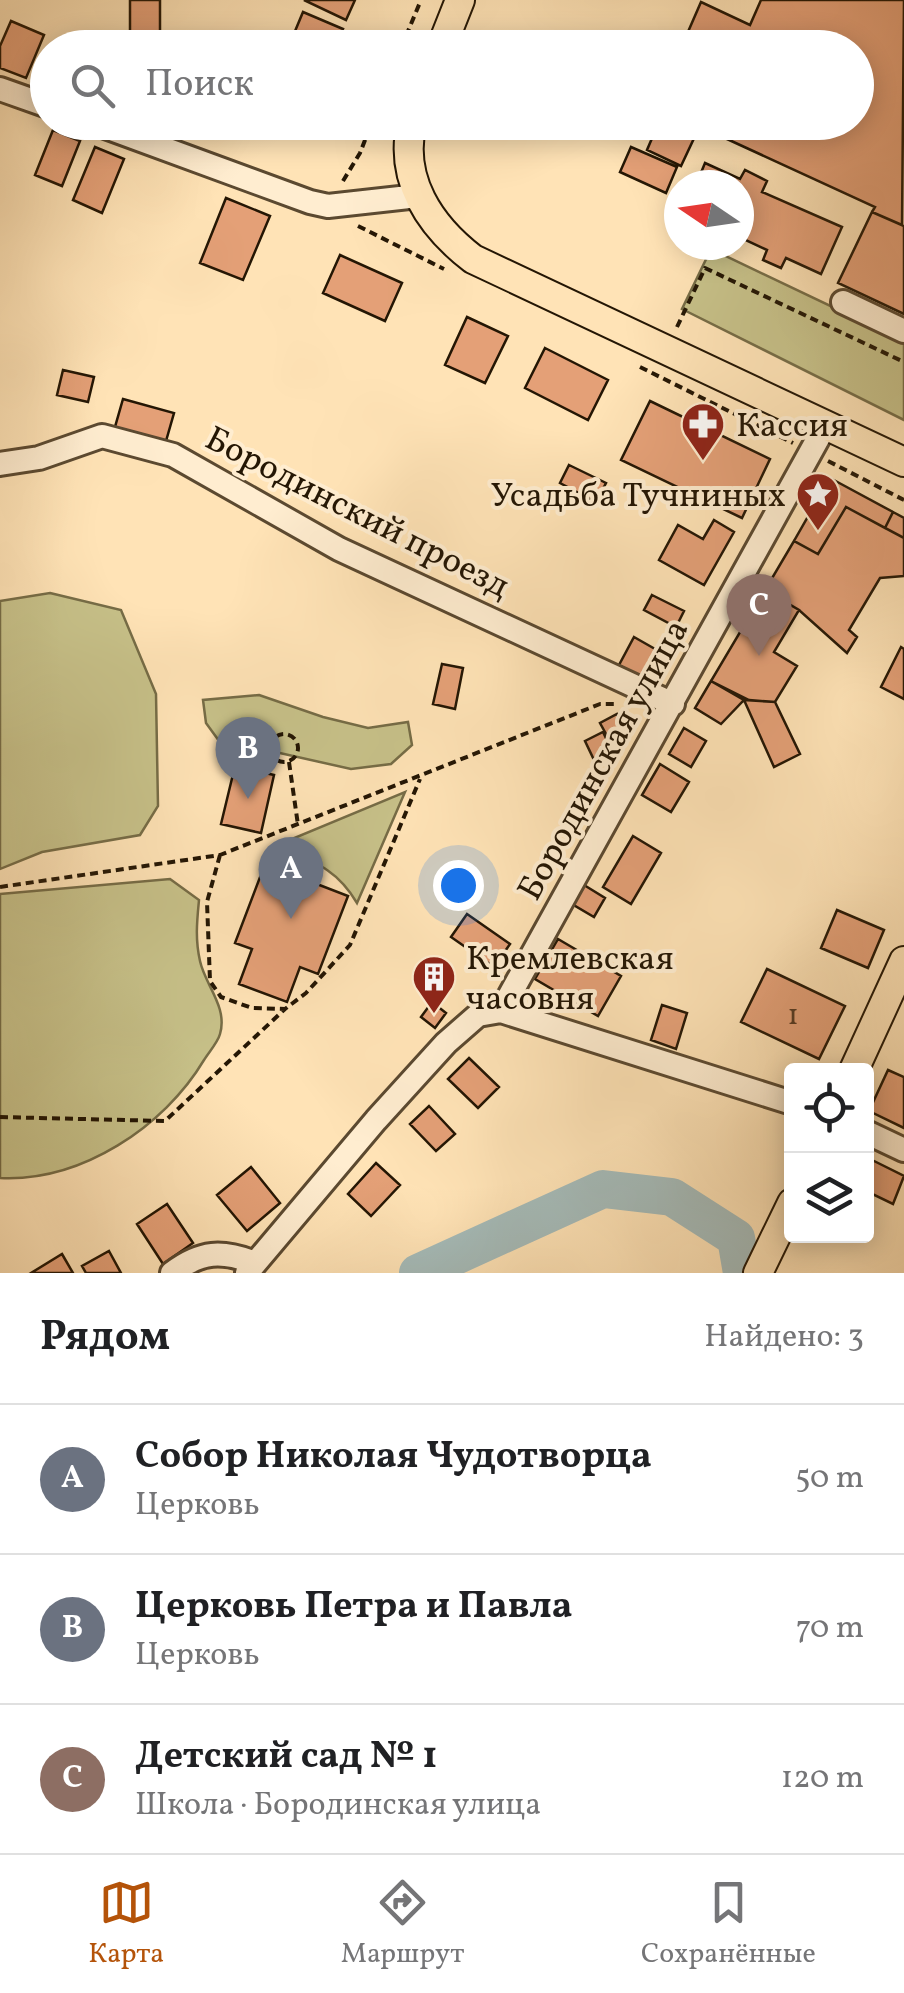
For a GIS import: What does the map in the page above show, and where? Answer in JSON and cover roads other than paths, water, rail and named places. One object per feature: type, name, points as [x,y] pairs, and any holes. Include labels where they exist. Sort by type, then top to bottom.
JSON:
[{"type":"main road","points":[[448,30],[460,0]]},
{"type":"main road","points":[[411,140],[409,162],[418,196],[451,242],[473,259],[904,462]]},
{"type":"main road","points":[[857,1063],[904,961]]},
{"type":"main road","points":[[758,1273],[784,1219]]},
{"type":"street","points":[[0,89],[30,100]]},
{"type":"street","points":[[143,140],[328,206],[418,196]]},
{"type":"street","points":[[843,302],[904,332]]},
{"type":"street","name":"Бородинская улица","points":[[502,1011],[825,426]]},
{"type":"street","name":"Бородинский проезд","points":[[0,464],[39,458],[102,436],[173,455],[339,549],[673,704]]},
{"type":"street","points":[[172,1273],[192,1258],[230,1253],[251,1268],[376,1120],[446,1042],[478,1015],[502,1011],[784,1100]]},
{"type":"street","points":[[874,1136],[904,1150]]},
{"type":"waterway","points":[[418,1273],[603,1189],[672,1197],[736,1238],[742,1273]]},
{"type":"place","name":"Кассия","points":[[703,462]]},
{"type":"place","name":"Усадьба Тучниных","points":[[818,532]]},
{"type":"place","name":"Детский сад № 1","points":[[759,656]]},
{"type":"place","name":"Церковь Петра и Павла","points":[[248,799]]},
{"type":"place","name":"Собор Николая Чудотворца","points":[[291,919]]},
{"type":"place","name":"Кремлевская часовня","points":[[434,1015]]}]
